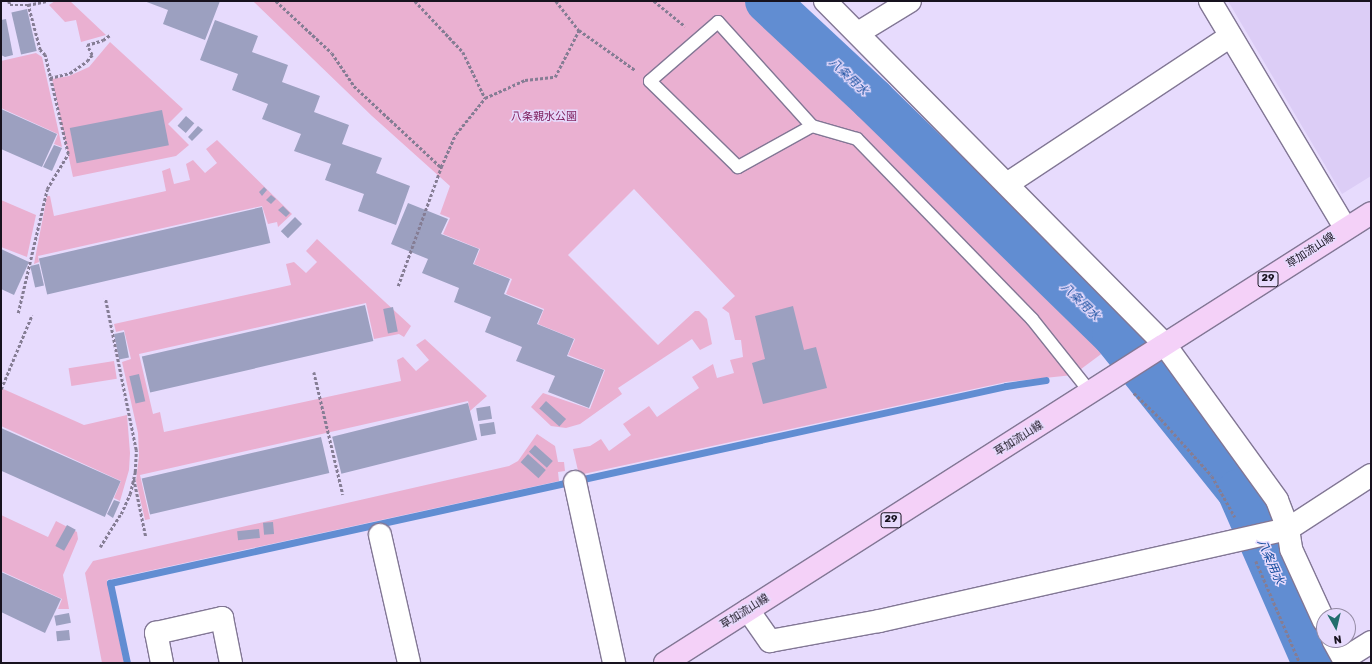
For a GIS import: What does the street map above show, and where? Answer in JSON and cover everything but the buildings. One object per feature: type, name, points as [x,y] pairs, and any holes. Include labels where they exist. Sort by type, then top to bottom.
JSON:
[{"type":"main road","name":"草加流山線","points":[[665,663],[1090,392],[1117,377],[1165,344],[1371,213]]},
{"type":"street","points":[[825,1],[1165,344],[1277,500],[1288,529],[1291,549],[1318,608]]},
{"type":"street","points":[[858,33],[910,1]]},
{"type":"street","points":[[1210,1],[1346,229]]},
{"type":"street","points":[[1007,184],[1231,36]]},
{"type":"street","points":[[748,610],[770,641],[879,621],[1246,537],[1288,529],[1371,475]]},
{"type":"street","points":[[575,482],[614,663]]},
{"type":"street","points":[[380,535],[409,663]]},
{"type":"street","points":[[162,663],[156,633],[222,618],[231,663]]},
{"type":"street","points":[[1338,648],[1345,661],[1371,642]]},
{"type":"lane","points":[[812,126],[738,167],[650,81],[718,22],[812,126],[857,139],[1032,319],[1090,392]]},
{"type":"path","points":[[9,1],[10,5],[28,5],[47,1]]},
{"type":"path","points":[[276,1],[332,53],[354,86],[441,167]]},
{"type":"path","points":[[415,1],[463,52],[485,98]]},
{"type":"path","points":[[556,1],[579,30],[650,81]]},
{"type":"path","points":[[654,1],[700,38]]},
{"type":"path","points":[[18,313],[47,189],[68,154],[45,55],[40,50],[28,5]]},
{"type":"path","points":[[398,286],[441,167],[456,134],[485,98],[525,80],[555,77],[579,30]]},
{"type":"path","points":[[50,78],[70,73],[87,61],[92,55],[87,45],[103,40],[110,35]]},
{"type":"path","points":[[105,298],[131,414],[136,450],[134,479],[146,537]]},
{"type":"path","points":[[1,389],[32,315]]},
{"type":"path","points":[[314,372],[343,496]]},
{"type":"path","points":[[1117,377],[1161,419],[1212,476],[1246,537],[1300,663]]},
{"type":"path","points":[[100,547],[121,514],[134,479]]},
{"type":"shaded area","points":[[1228,1],[1371,1],[1371,176],[1342,194]]},
{"type":"green space","points":[[55,1],[70,1],[106,35],[81,42],[76,20],[65,22],[49,5]]},
{"type":"green space","name":"八条親水公園","points":[[253,1],[756,1],[1016,252],[1116,343],[1073,375],[1006,382],[579,475],[573,449],[590,446],[601,439],[609,451],[631,435],[623,424],[649,406],[657,417],[699,388],[692,377],[713,364],[717,378],[734,373],[730,360],[743,357],[741,340],[735,340],[729,313],[722,308],[735,296],[634,189],[568,255],[658,345],[695,311],[699,311],[707,319],[712,344],[700,350],[692,339],[618,388],[622,394],[580,424],[566,428],[551,426],[531,407],[543,393],[590,409],[605,370],[568,355],[575,339],[538,324],[544,309],[506,294],[512,279],[474,264],[480,249],[443,234],[450,218],[440,214],[450,186],[372,116]]},
{"type":"green space","points":[[110,42],[183,109],[168,124],[189,145],[176,156],[73,177],[52,79],[69,76],[89,67]]},
{"type":"green space","points":[[36,53],[42,57],[62,147],[54,144],[58,134],[1,108],[1,61]]},
{"type":"green space","points":[[217,140],[292,214],[278,227],[277,222],[268,224],[262,206],[38,256],[39,262],[34,264],[47,196],[50,196],[54,216],[166,191],[162,171],[170,168],[174,184],[190,180],[186,164],[193,160],[205,173],[217,163],[206,149]]},
{"type":"green space","points":[[1,200],[36,215],[27,257],[1,247]]},
{"type":"green space","points":[[317,239],[411,326],[404,337],[399,334],[374,339],[366,303],[139,354],[153,414],[160,412],[164,432],[401,381],[397,360],[403,357],[416,371],[429,360],[416,345],[425,339],[487,396],[470,411],[468,401],[140,475],[150,519],[145,520],[136,481],[139,456],[138,433],[122,362],[131,359],[124,330],[116,332],[114,324],[291,285],[286,264],[294,262],[306,273],[317,262],[306,251]]},
{"type":"green space","points":[[114,361],[117,379],[71,386],[69,368]]},
{"type":"green space","points":[[1,388],[84,425],[127,415],[130,453],[129,470],[120,501],[114,498],[121,481],[1,426]]},
{"type":"green space","points":[[537,434],[555,446],[558,462],[564,462],[565,471],[558,472],[559,481],[107,580],[124,663],[102,663],[85,573],[93,561],[509,466],[518,461]]},
{"type":"green space","points":[[1,515],[48,537],[56,521],[77,532],[78,539],[63,575],[69,609],[58,609],[62,599],[1,571]]},
{"type":"waterway","name":"八条用水","points":[[767,1],[873,100],[1114,335],[1239,491],[1314,663]]},
{"type":"waterway","points":[[127,663],[110,583],[1006,386],[1046,380]]}]
